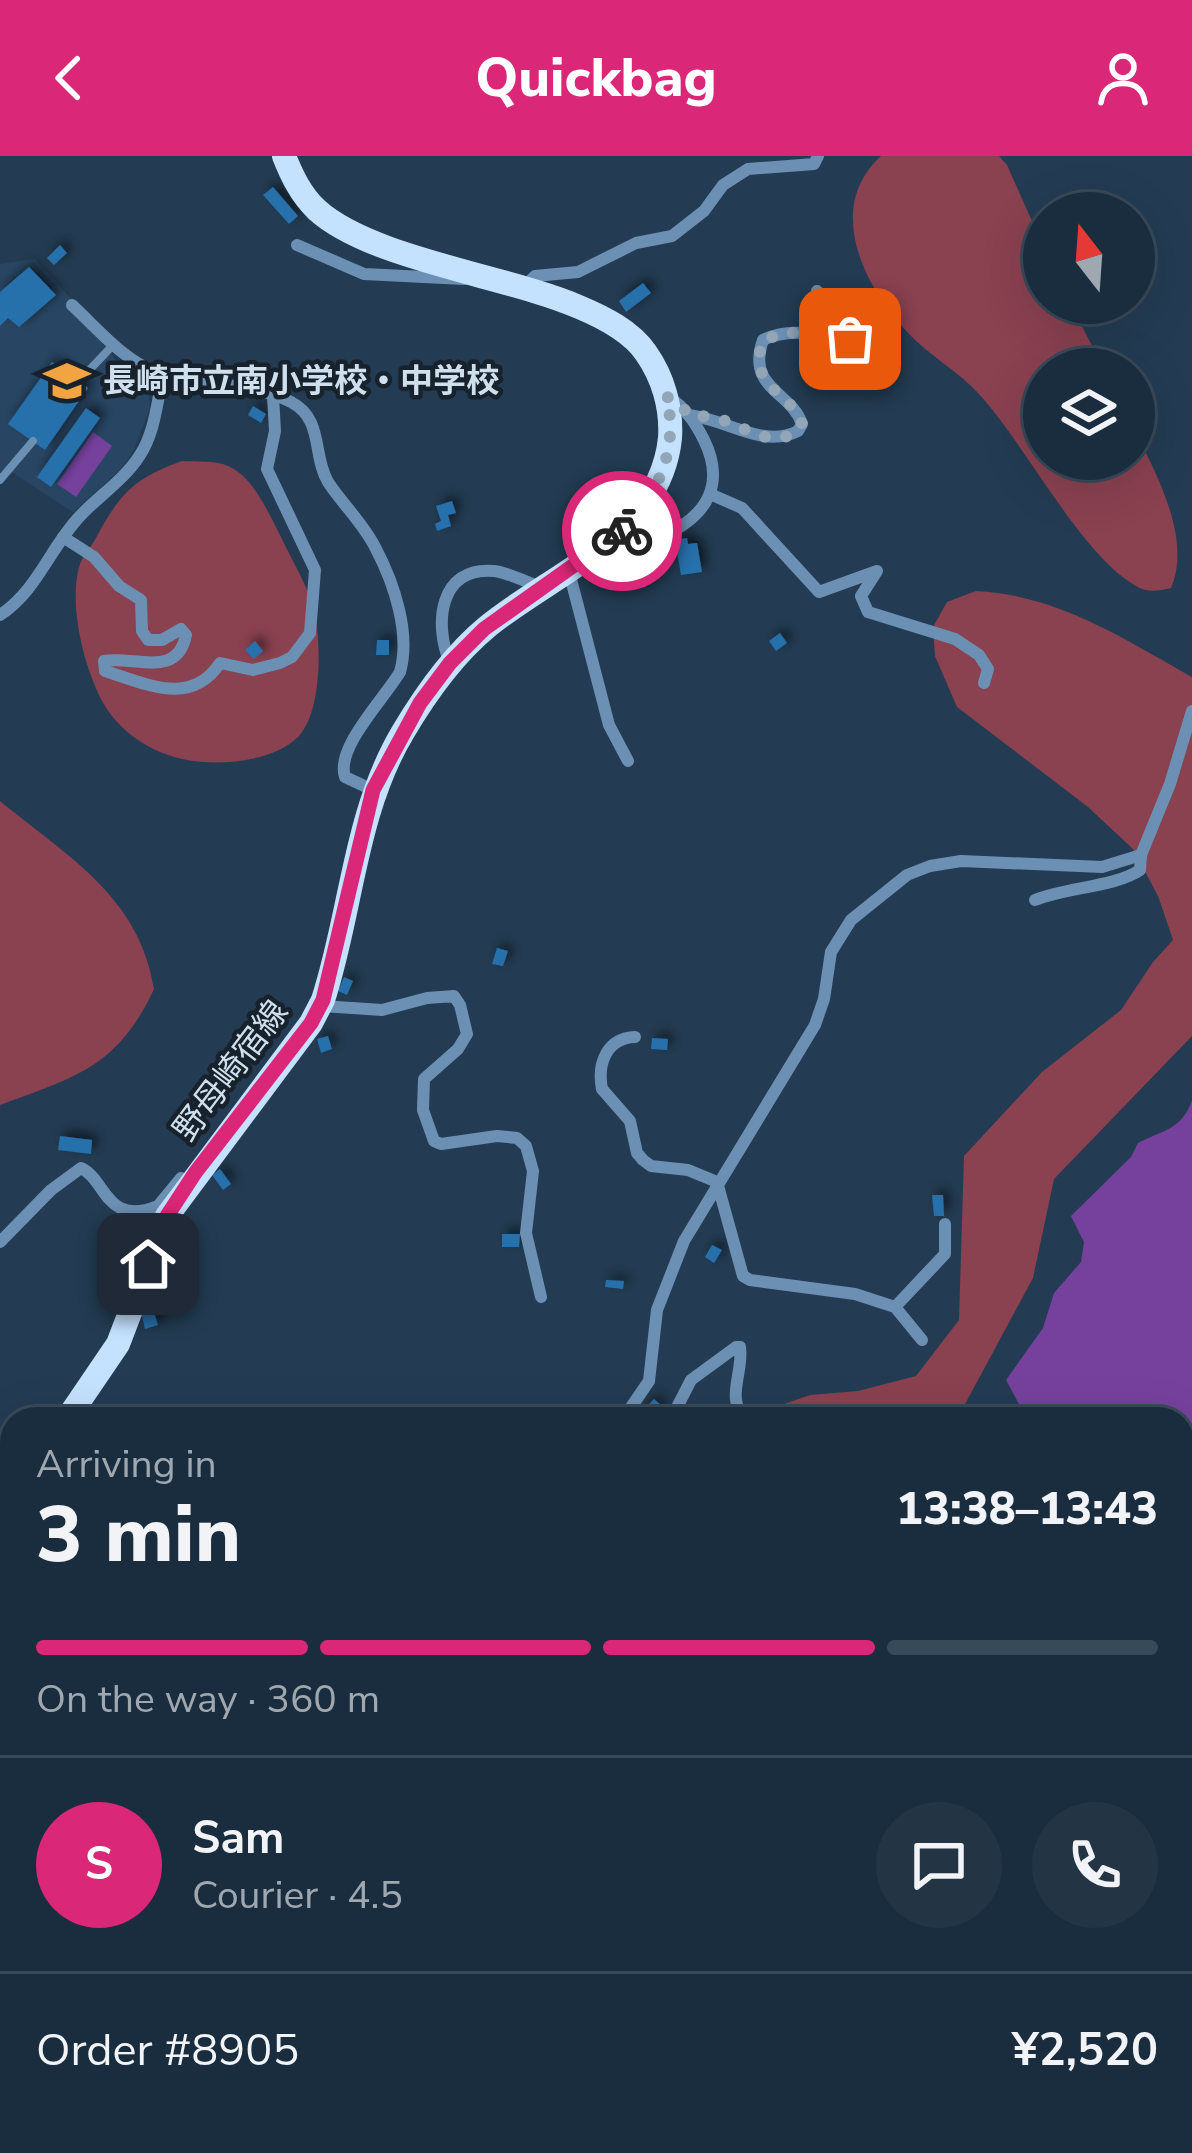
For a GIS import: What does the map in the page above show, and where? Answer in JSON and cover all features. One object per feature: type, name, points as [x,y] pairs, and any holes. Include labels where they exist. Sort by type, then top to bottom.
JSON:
[{"type":"main road","name":"野母崎宿線","points":[[76,1407],[118,1344],[167,1216],[320,1005],[332,973],[373,790],[410,719],[450,663],[484,629],[634,519],[658,483],[669,442],[666,396],[654,365],[626,333],[591,312],[386,246],[335,223],[301,190],[284,156]]},
{"type":"street","points":[[524,287],[535,276],[578,272],[637,243],[672,236],[704,211],[723,185],[748,169],[814,164],[818,156]]},
{"type":"street","points":[[297,245],[364,274],[459,281],[476,273]]},
{"type":"street","points":[[688,415],[715,418],[772,440],[797,431],[802,424],[799,412],[766,384],[759,352],[763,340],[778,333],[850,339],[855,334],[817,291]]},
{"type":"street","points":[[72,305],[143,368],[288,400],[312,422],[327,480],[376,548],[399,612],[404,658],[400,672],[348,746],[341,765],[345,777],[373,790]]},
{"type":"street","points":[[0,615],[37,581],[63,537],[139,456],[152,429],[163,375]]},
{"type":"street","points":[[63,537],[94,557],[119,586],[141,600],[142,631],[148,640],[162,640],[181,629],[186,635],[180,650],[165,662],[151,665],[107,659],[102,664],[105,671],[184,691],[207,681],[220,663],[253,670],[292,657],[310,633],[316,583],[309,555],[267,470],[275,431],[273,396]]},
{"type":"street","points":[[598,549],[626,548],[666,534],[704,507],[710,494],[714,475],[710,455],[682,406],[666,396]]},
{"type":"street","points":[[710,494],[742,508],[819,592],[878,571],[861,596],[868,612],[968,645],[988,669],[984,682]]},
{"type":"street","points":[[568,568],[609,724],[628,761]]},
{"type":"street","points":[[450,663],[442,643],[440,608],[458,582],[476,572],[491,571],[539,587]]},
{"type":"street","points":[[1035,900],[1064,889],[1130,877],[1140,870],[1141,855],[1171,784],[1192,711]]},
{"type":"street","points":[[635,1407],[649,1381],[657,1310],[684,1241],[815,1025],[839,934],[907,875],[930,866],[962,861],[1102,867],[1141,855]]},
{"type":"street","points":[[320,1005],[382,1010],[454,996],[466,1034],[458,1049],[424,1079],[423,1110],[434,1141],[441,1144],[497,1136],[517,1138],[526,1146],[533,1171],[526,1233],[542,1297]]},
{"type":"street","points":[[635,1036],[615,1042],[602,1063],[600,1079],[602,1089],[631,1120],[637,1153],[651,1166],[688,1170],[717,1182]]},
{"type":"street","points":[[0,1242],[51,1190],[81,1168],[91,1171],[109,1201],[134,1211],[158,1206],[174,1184],[182,1178],[191,1180]]},
{"type":"street","points":[[717,1182],[743,1276],[855,1294],[895,1307],[922,1340]]},
{"type":"street","points":[[895,1307],[945,1254],[945,1224]]},
{"type":"street","points":[[677,1407],[691,1380],[740,1347],[738,1407]]},
{"type":"lane","points":[[79,381],[114,344]]},
{"type":"lane","points":[[0,480],[33,441]]},
{"type":"shaded area","points":[[881,156],[999,156],[1007,165],[1023,201],[1023,324],[1081,324],[1093,348],[1023,348],[1023,452],[979,394],[909,334],[878,294],[865,271],[853,223],[855,199],[864,177]]},
{"type":"shaded area","name":"長崎市立南小学校・中学校","points":[[35,259],[74,302],[122,369],[148,392],[150,407],[134,450],[119,471],[73,512],[7,469],[0,472],[0,264]]},
{"type":"shaded area","points":[[93,432],[112,446],[76,497],[57,484]]},
{"type":"shaded area","points":[[182,461],[223,464],[245,478],[266,507],[312,603],[319,652],[313,709],[299,736],[261,757],[200,762],[148,746],[108,711],[83,652],[76,599],[82,559],[131,488]]},
{"type":"shaded area","points":[[1155,474],[1175,528],[1176,569],[1171,588],[1158,591],[1136,586],[1115,571],[1042,480],[1155,480]]},
{"type":"shaded area","points":[[976,591],[1034,601],[1115,634],[1192,677],[1192,1036],[1054,1179],[1033,1278],[963,1407],[776,1407],[810,1395],[858,1391],[916,1376],[959,1320],[964,1156],[1042,1072],[1121,1010],[1173,940],[1158,896],[1133,849],[1088,807],[957,707],[935,656],[933,627],[947,602]]},
{"type":"shaded area","points":[[0,801],[75,861],[117,903],[146,957],[154,989],[140,1016],[109,1053],[72,1077],[0,1105]]},
{"type":"shaded area","points":[[1192,1100],[1192,1407],[1021,1407],[1006,1380],[1043,1328],[1054,1293],[1081,1262],[1084,1242],[1071,1216],[1131,1157],[1138,1143],[1177,1123]]},
{"type":"building","points":[[273,187],[298,216],[289,224],[263,195]]},
{"type":"building","points":[[60,245],[67,253],[54,265],[47,258]]},
{"type":"building","points":[[29,267],[56,295],[19,327],[8,318],[0,326],[0,292]]},
{"type":"building","points":[[643,283],[651,293],[626,312],[619,301]]},
{"type":"building","points":[[52,362],[88,388],[45,450],[8,424]]},
{"type":"building","points":[[253,406],[266,414],[261,423],[248,415]]},
{"type":"building","points":[[86,408],[100,418],[51,487],[37,477]]},
{"type":"building","points":[[452,501],[456,513],[448,515],[451,526],[437,531],[435,524],[441,521],[436,506]]},
{"type":"building","points":[[687,538],[688,544],[697,543],[702,572],[681,575],[675,540]]},
{"type":"building","points":[[780,633],[787,643],[776,651],[769,641]]},
{"type":"building","points":[[377,640],[389,640],[389,655],[376,655]]},
{"type":"building","points":[[255,641],[263,651],[254,659],[245,650]]},
{"type":"building","points":[[497,948],[508,951],[503,966],[492,964]]},
{"type":"building","points":[[344,977],[353,981],[347,995],[338,991]]},
{"type":"building","points":[[328,1036],[332,1049],[321,1053],[317,1039]]},
{"type":"building","points":[[652,1038],[668,1039],[667,1050],[651,1049]]},
{"type":"building","points":[[60,1136],[92,1140],[91,1154],[58,1150]]},
{"type":"building","points":[[220,1169],[231,1184],[223,1190],[212,1175]]},
{"type":"building","points":[[932,1195],[943,1195],[944,1216],[934,1216]]},
{"type":"building","points":[[502,1234],[520,1234],[519,1247],[502,1247]]},
{"type":"building","points":[[712,1245],[722,1250],[714,1263],[705,1257]]},
{"type":"building","points":[[606,1280],[624,1281],[623,1289],[605,1287]]},
{"type":"building","points":[[153,1309],[158,1325],[145,1329],[141,1312]]},
{"type":"way so far","points":[[622,531],[647,502],[666,462],[670,424],[666,396],[688,415],[715,418],[772,440],[784,438],[802,424],[799,412],[766,384],[759,352],[763,340],[787,332],[850,339]]},
{"type":"place","name":"長崎市立南小学校・中学校","points":[[67,381]]},
{"type":"route","points":[[148,1264],[167,1216],[195,1173],[311,1023],[323,1000],[373,790],[420,703],[484,629],[622,531]]}]
